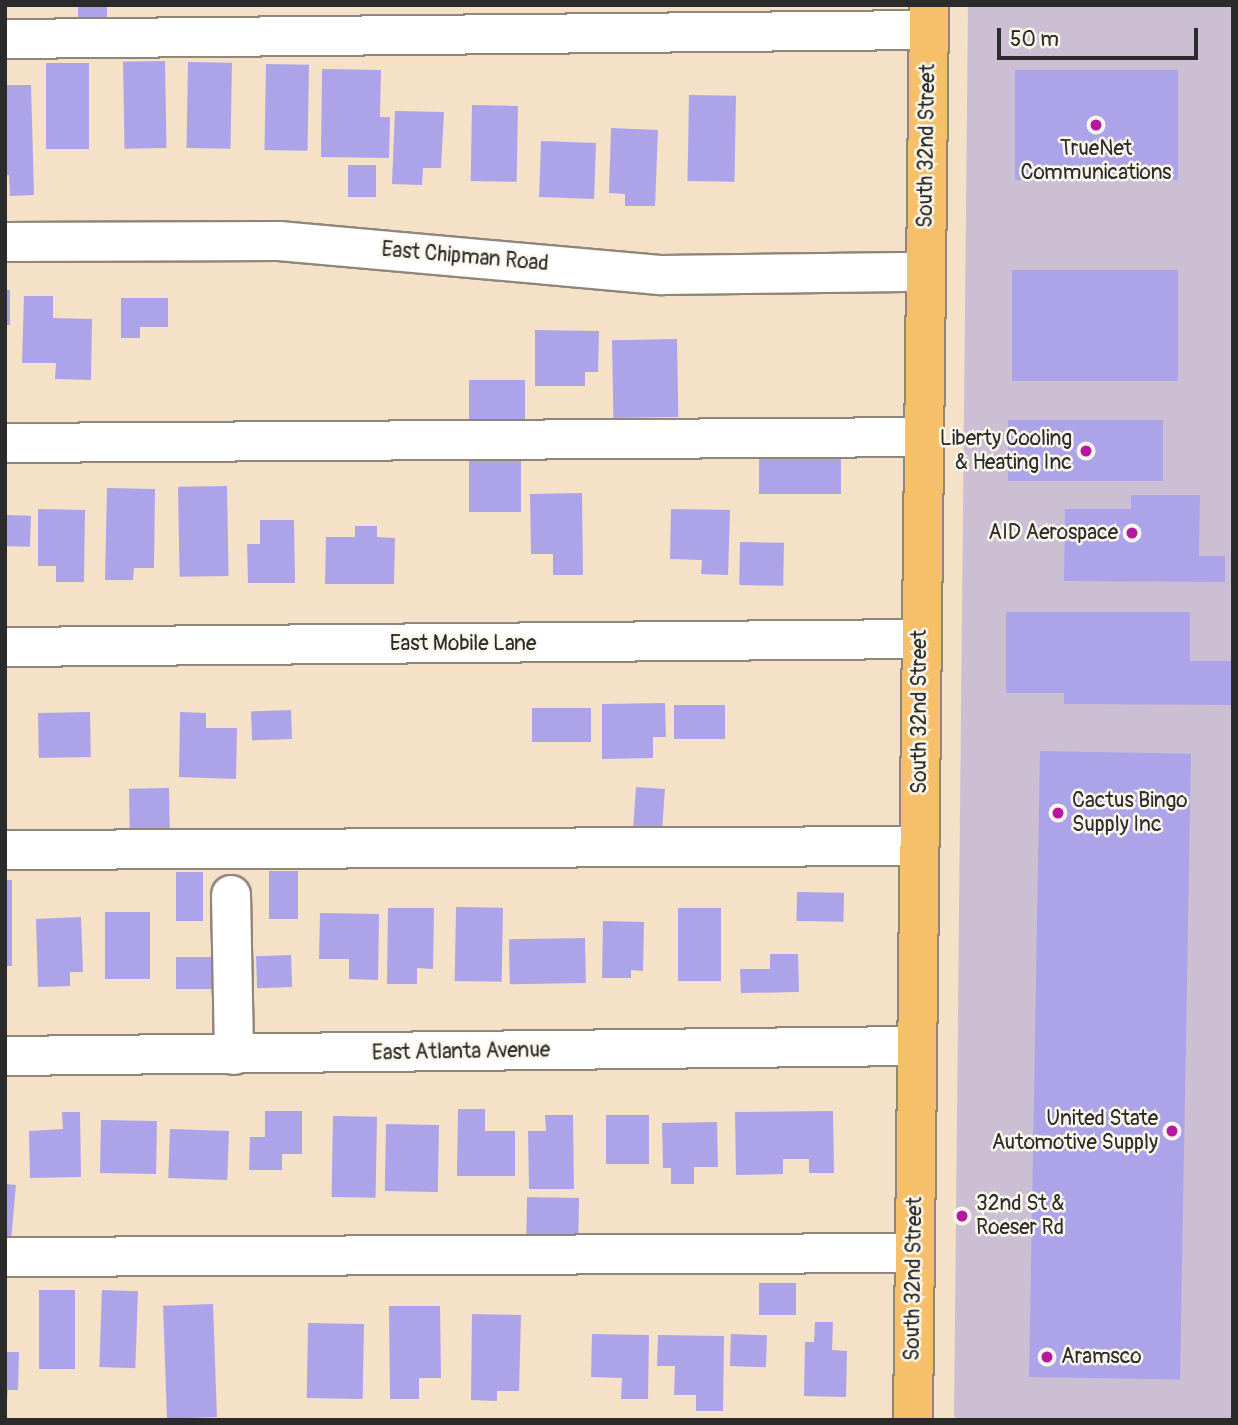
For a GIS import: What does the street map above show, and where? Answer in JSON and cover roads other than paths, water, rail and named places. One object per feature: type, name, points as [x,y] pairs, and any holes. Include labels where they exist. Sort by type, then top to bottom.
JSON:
[{"type":"main road","name":"South 32nd Street","points":[[913,1420],[929,18]]},
{"type":"street","points":[[5,39],[929,18]]},
{"type":"street","name":"East Chipman Road","points":[[5,243],[279,241],[662,275],[925,272]]},
{"type":"street","points":[[5,443],[923,438]]},
{"type":"street","name":"East Mobile Lane","points":[[5,647],[920,639]]},
{"type":"street","points":[[5,850],[919,846]]},
{"type":"street","points":[[231,895],[234,1055]]},
{"type":"street","name":"East Atlanta Avenue","points":[[5,1056],[917,1046]]},
{"type":"street","points":[[5,1257],[914,1254]]},
{"type":"place","name":"TrueNet Communications","points":[[1096,125]]},
{"type":"place","name":"Liberty Cooling & Heating Inc","points":[[1086,451]]},
{"type":"place","name":"AID Aerospace","points":[[1132,533]]},
{"type":"place","name":"Cactus Bingo Supply Inc","points":[[1058,813]]},
{"type":"place","name":"United State Automotive Supply","points":[[1172,1131]]},
{"type":"place","name":"32nd St & Roeser Rd","points":[[962,1216]]},
{"type":"place","name":"Aramsco","points":[[1047,1357]]}]
